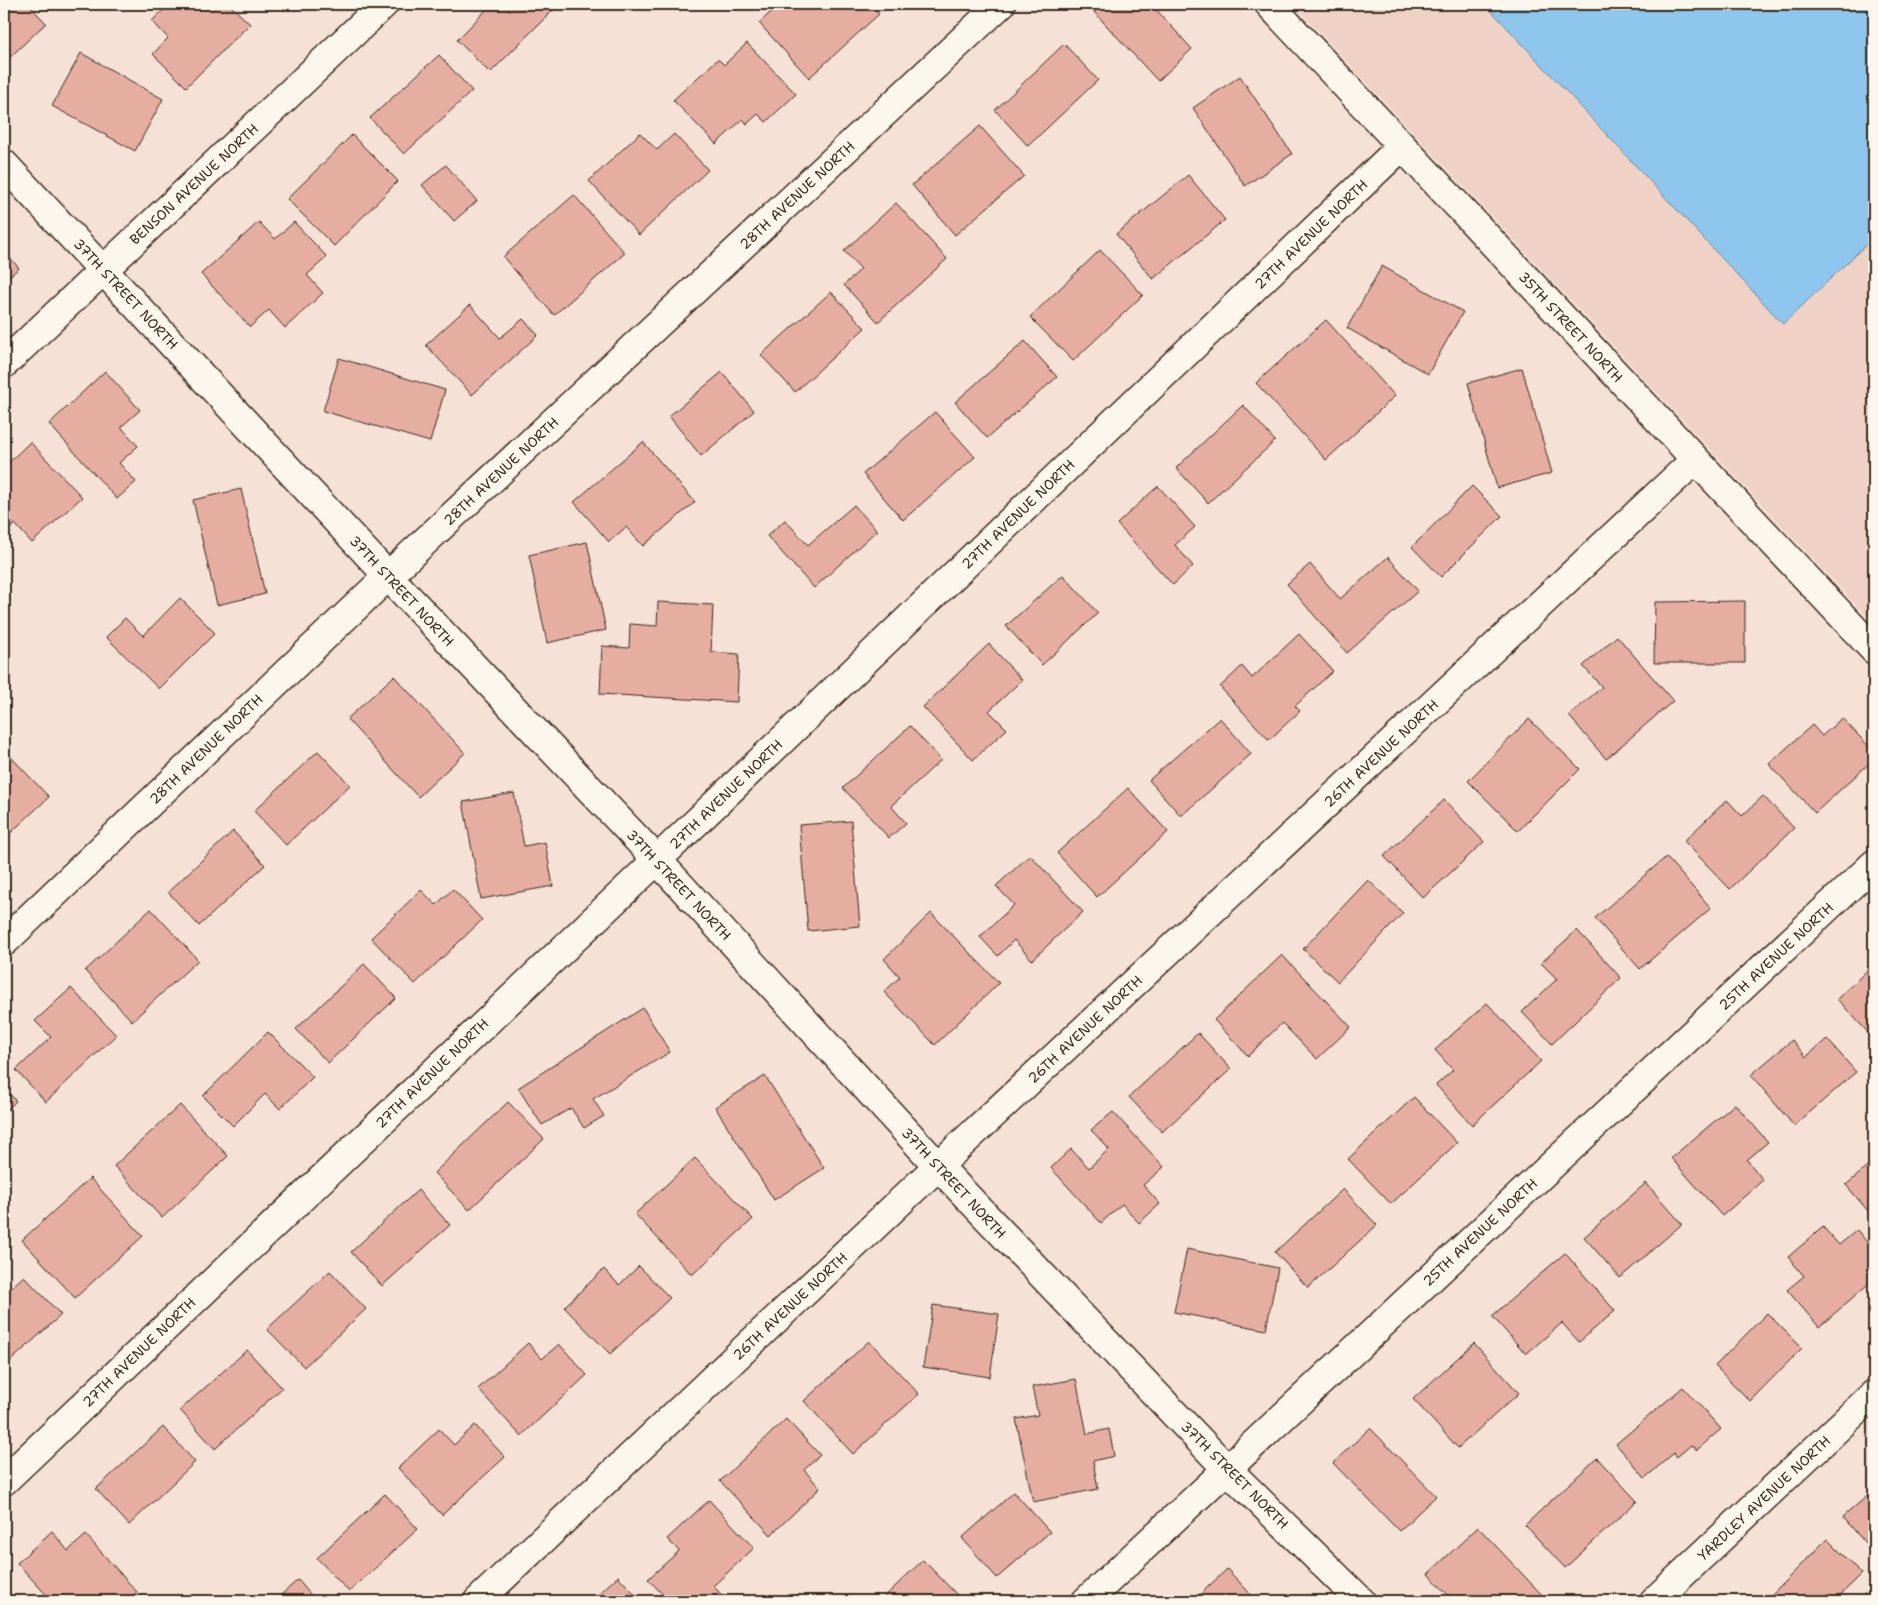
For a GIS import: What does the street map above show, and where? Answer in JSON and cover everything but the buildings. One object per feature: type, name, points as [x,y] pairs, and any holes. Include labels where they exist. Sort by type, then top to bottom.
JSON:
[{"type":"street","name":"BENSON AVENUE NORTH","points":[[4,364],[384,4]]},
{"type":"street","name":"28TH AVENUE NORTH","points":[[4,942],[388,576],[1001,4]]},
{"type":"street","name":"35TH STREET NORTH","points":[[1268,4],[1874,650]]},
{"type":"street","name":"27TH AVENUE NORTH","points":[[4,1481],[657,860],[1402,146]]},
{"type":"street","name":"37TH STREET NORTH","points":[[4,164],[388,576],[657,860],[938,1166],[1227,1469],[1361,1601]]},
{"type":"street","name":"26TH AVENUE NORTH","points":[[478,1601],[938,1166],[1695,460]]},
{"type":"street","name":"25TH AVENUE NORTH","points":[[1086,1601],[1874,864]]},
{"type":"street","name":"YARDLEY AVENUE NORTH","points":[[1654,1601],[1874,1394]]},
{"type":"shaded area","points":[[1293,4],[1485,4],[1783,324],[1874,237],[1874,624]]},
{"type":"water","points":[[1485,4],[1874,4],[1874,237],[1783,324]]}]
